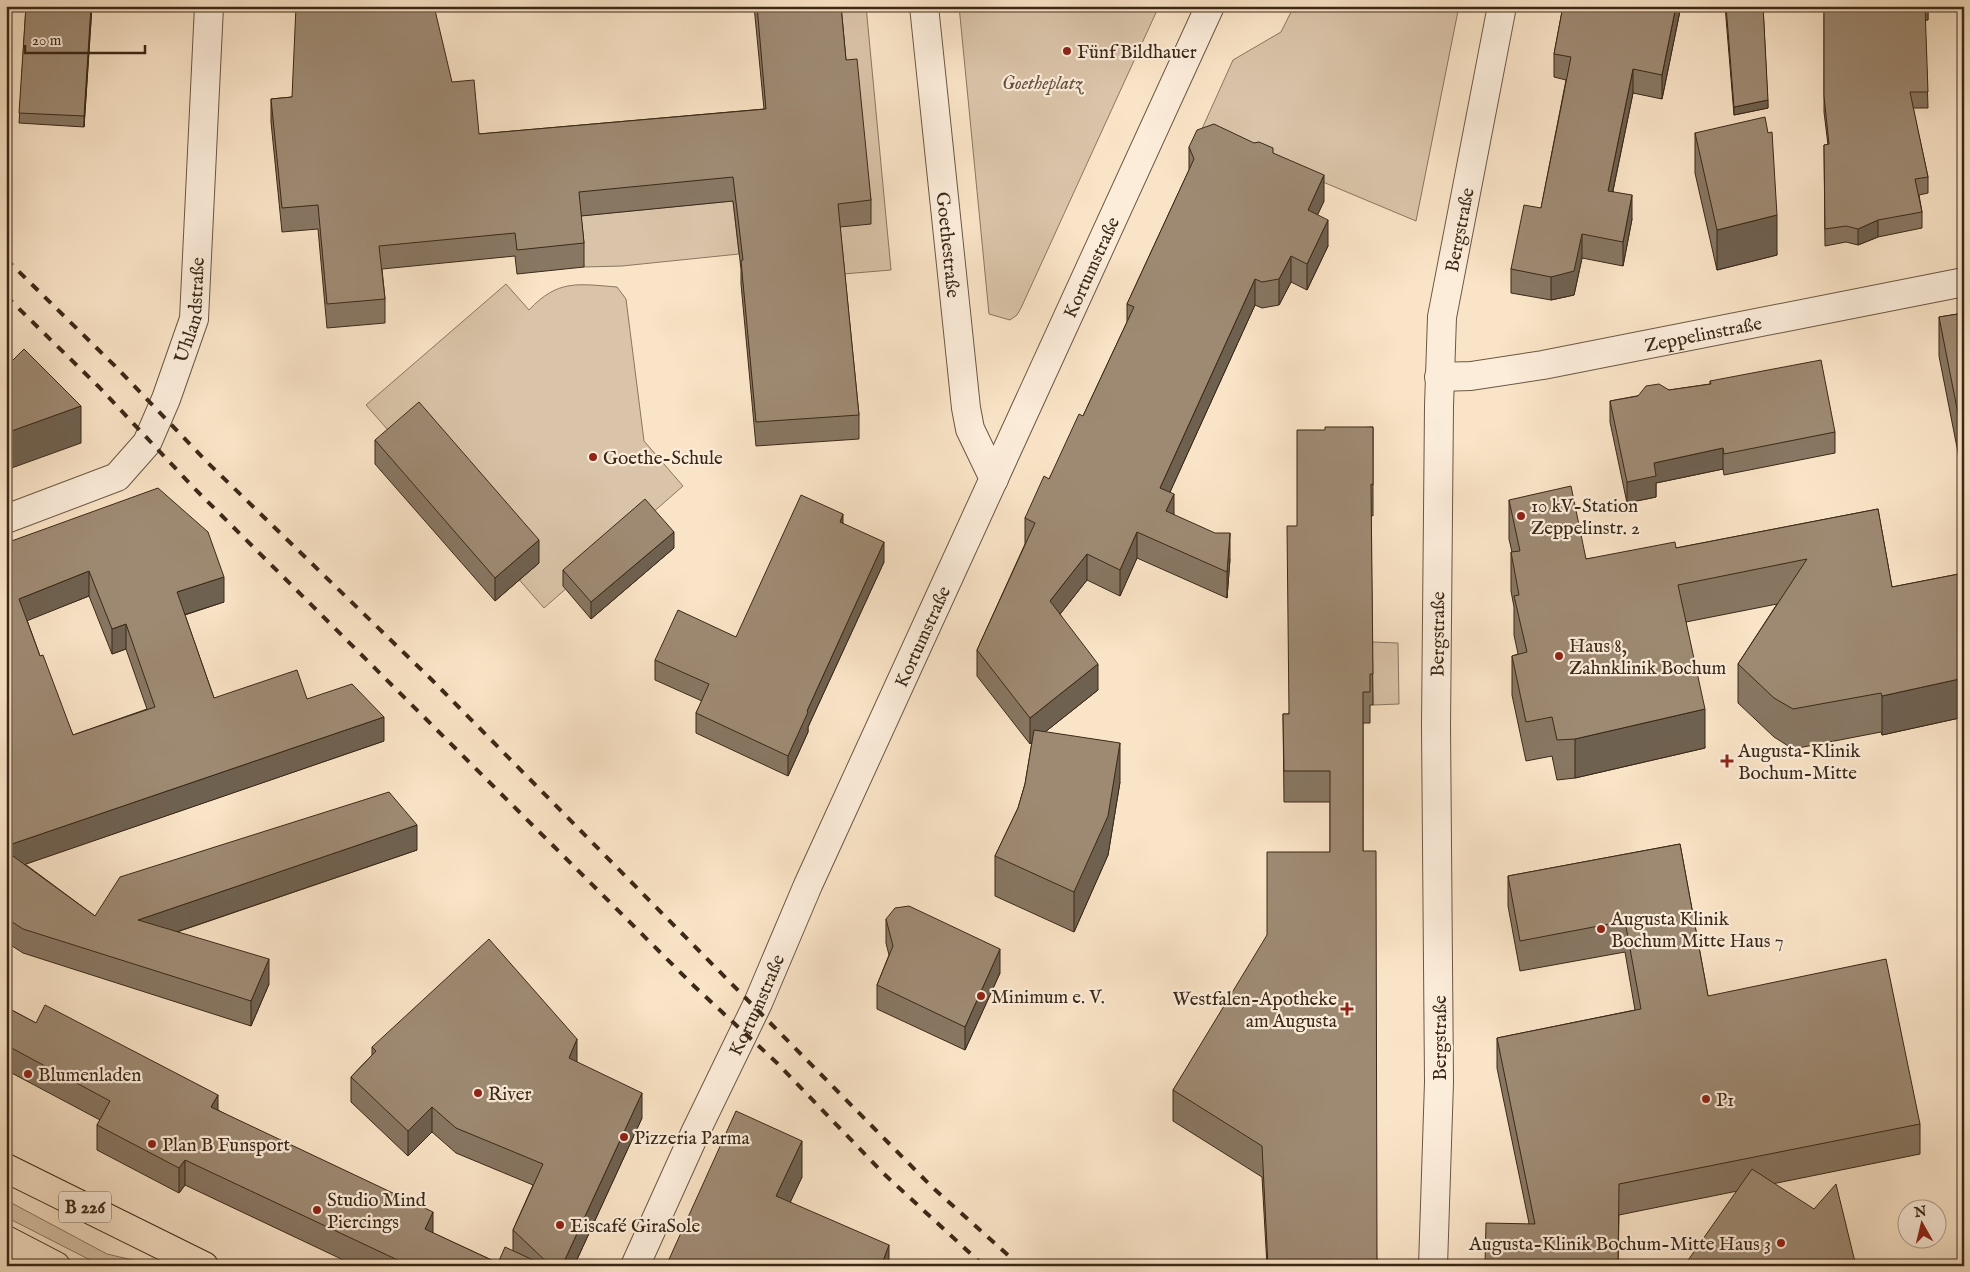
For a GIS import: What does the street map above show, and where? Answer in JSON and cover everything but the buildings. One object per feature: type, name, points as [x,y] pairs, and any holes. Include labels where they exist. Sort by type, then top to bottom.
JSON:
[{"type":"main road","name":"B 226","points":[[6,1168],[204,1266]]},
{"type":"main road","points":[[6,1240],[56,1266]]},
{"type":"street","name":"Uhlandstraße","points":[[6,519],[117,477],[147,443],[166,399],[194,319],[209,6]]},
{"type":"street","name":"Goethestraße","points":[[924,6],[966,408],[970,429],[994,479]]},
{"type":"street","name":"Kortumstraße","points":[[636,1266],[696,1131],[758,1003],[808,885],[1210,6]]},
{"type":"street","name":"Bergstraße","points":[[1433,1266],[1439,1073],[1436,717],[1442,317],[1502,6]]},
{"type":"street","name":"Zeppelinstraße","points":[[1440,377],[1471,376],[1543,365],[1964,282]]},
{"type":"green space","points":[[838,6],[866,6],[891,270],[843,274],[803,231],[846,84]]},
{"type":"green space","name":"Goetheplatz","points":[[959,6],[1159,6],[1021,308],[1017,315],[1010,320],[989,314]]},
{"type":"green space","points":[[1294,6],[1459,6],[1416,221],[1201,131],[1233,60],[1281,32]]},
{"type":"green space","points":[[733,201],[739,254],[622,266],[584,267],[579,216]]},
{"type":"green space","points":[[506,284],[529,310],[549,293],[559,288],[580,285],[617,287],[626,299],[644,441],[683,486],[544,608],[366,405]]},
{"type":"green space","points":[[1372,642],[1398,643],[1399,704],[1373,705]]},
{"type":"green space","points":[[6,1200],[107,1254],[158,1266],[102,1266],[6,1217]]},
{"type":"railway","points":[[6,259],[116,367],[208,463],[432,680],[931,1186],[1020,1266]]},
{"type":"railway","points":[[6,296],[99,387],[194,488],[694,986],[777,1063],[884,1174],[984,1266]]},
{"type":"place","name":"Fünf Bildhauer","points":[[1067,51]]},
{"type":"place","name":"Goethe-Schule","points":[[593,457]]},
{"type":"place","name":"10 kV-Station Zeppelinstr. 2","points":[[1521,516]]},
{"type":"place","name":"Haus 8, Zahnklinik Bochum","points":[[1559,656]]},
{"type":"place","name":"Augusta-Klinik Bochum-Mitte","points":[[1727,761]]},
{"type":"place","name":"Augusta Klinik Bochum Mitte Haus 7","points":[[1601,929]]},
{"type":"place","name":"Minimum e. V.","points":[[981,996]]},
{"type":"place","name":"Westfalen-Apotheke am Augusta","points":[[1347,1009]]},
{"type":"place","name":"Blumenladen","points":[[28,1074]]},
{"type":"place","name":"River","points":[[478,1093]]},
{"type":"place","name":"P1","points":[[1706,1099]]},
{"type":"place","name":"Pizzeria Parma","points":[[624,1137]]},
{"type":"place","name":"Plan B Funsport","points":[[152,1144]]},
{"type":"place","name":"Studio Mind Piercings","points":[[317,1210]]},
{"type":"place","name":"Eiscafé GiraSole","points":[[560,1225]]},
{"type":"place","name":"Augusta-Klinik Bochum-Mitte Haus 3","points":[[1781,1243]]}]
